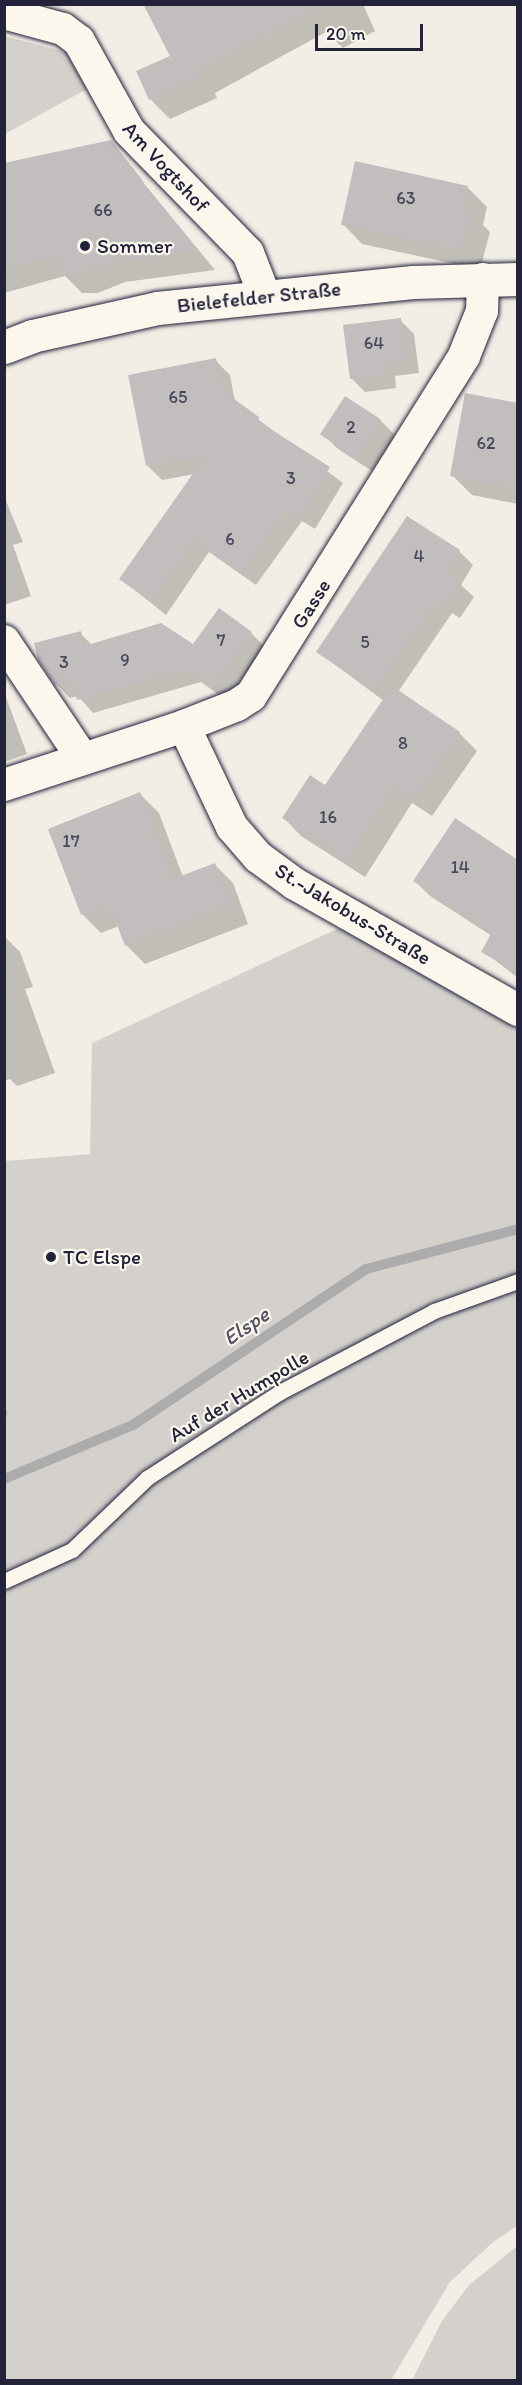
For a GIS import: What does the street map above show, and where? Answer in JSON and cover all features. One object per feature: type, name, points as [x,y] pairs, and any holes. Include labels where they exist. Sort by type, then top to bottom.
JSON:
[{"type":"main road","name":"Bielefelder Straße","points":[[4,347],[32,336],[158,308],[264,294],[483,279],[518,279]]},
{"type":"street","name":"Am Vogtshof","points":[[4,14],[63,29],[79,41],[129,132],[248,253],[264,294]]},
{"type":"street","name":"Gasse","points":[[4,785],[184,726],[237,705],[265,678],[464,356],[482,311],[483,279]]},
{"type":"street","points":[[4,641],[83,759]]},
{"type":"street","name":"St.-Jakobus-Straße","points":[[184,726],[232,827],[258,857],[295,884],[518,1010]]},
{"type":"lane","name":"Auf der Humpolle","points":[[4,1581],[72,1550],[147,1478],[280,1392],[434,1311],[518,1281]]},
{"type":"shaded area","points":[[4,36],[69,53],[87,89],[5,134]]},
{"type":"shaded area","points":[[339,928],[517,1024],[517,2226],[493,2242],[450,2282],[391,2380],[5,2380],[5,1161],[90,1154],[92,1043]]},
{"type":"shaded area","points":[[517,2246],[517,2380],[412,2380],[442,2321],[469,2285]]},
{"type":"building","points":[[143,4],[323,4],[196,72],[198,78],[149,100],[136,71],[170,56]]},
{"type":"building","points":[[111,140],[143,181],[149,201],[158,201],[198,251],[106,264],[79,274],[61,274],[58,255],[4,269],[4,163]]},
{"type":"building","points":[[355,161],[468,186],[463,210],[471,211],[462,247],[455,246],[455,249],[341,225]]},
{"type":"building","points":[[401,318],[405,360],[382,363],[383,375],[350,379],[343,325]]},
{"type":"building","points":[[216,358],[223,391],[259,417],[258,421],[330,467],[300,516],[287,508],[241,572],[194,539],[151,602],[119,579],[206,455],[146,466],[128,375]]},
{"type":"building","points":[[465,393],[518,403],[518,489],[450,476]]},
{"type":"building","points":[[345,396],[381,419],[356,458],[320,435]]},
{"type":"building","points":[[407,516],[460,550],[446,572],[460,582],[446,605],[437,599],[374,691],[316,652]]},
{"type":"building","points":[[219,608],[252,632],[211,687],[186,669],[77,700],[72,680],[55,685],[38,660],[34,643],[81,631],[84,646],[161,623],[193,644]]},
{"type":"building","points":[[392,686],[460,732],[414,800],[394,786],[347,860],[282,818],[310,775],[325,785]]},
{"type":"building","points":[[140,792],[173,879],[215,863],[230,905],[125,946],[109,904],[81,915],[48,829]]},
{"type":"building","points":[[455,818],[518,860],[518,973],[481,952],[492,932],[413,881]]},
{"type":"waterway","name":"Elspe","points":[[4,1479],[133,1425],[366,1269],[518,1229]]},
{"type":"place","name":"Sommer","points":[[85,246]]},
{"type":"place","name":"TC Elspe","points":[[51,1257]]}]
